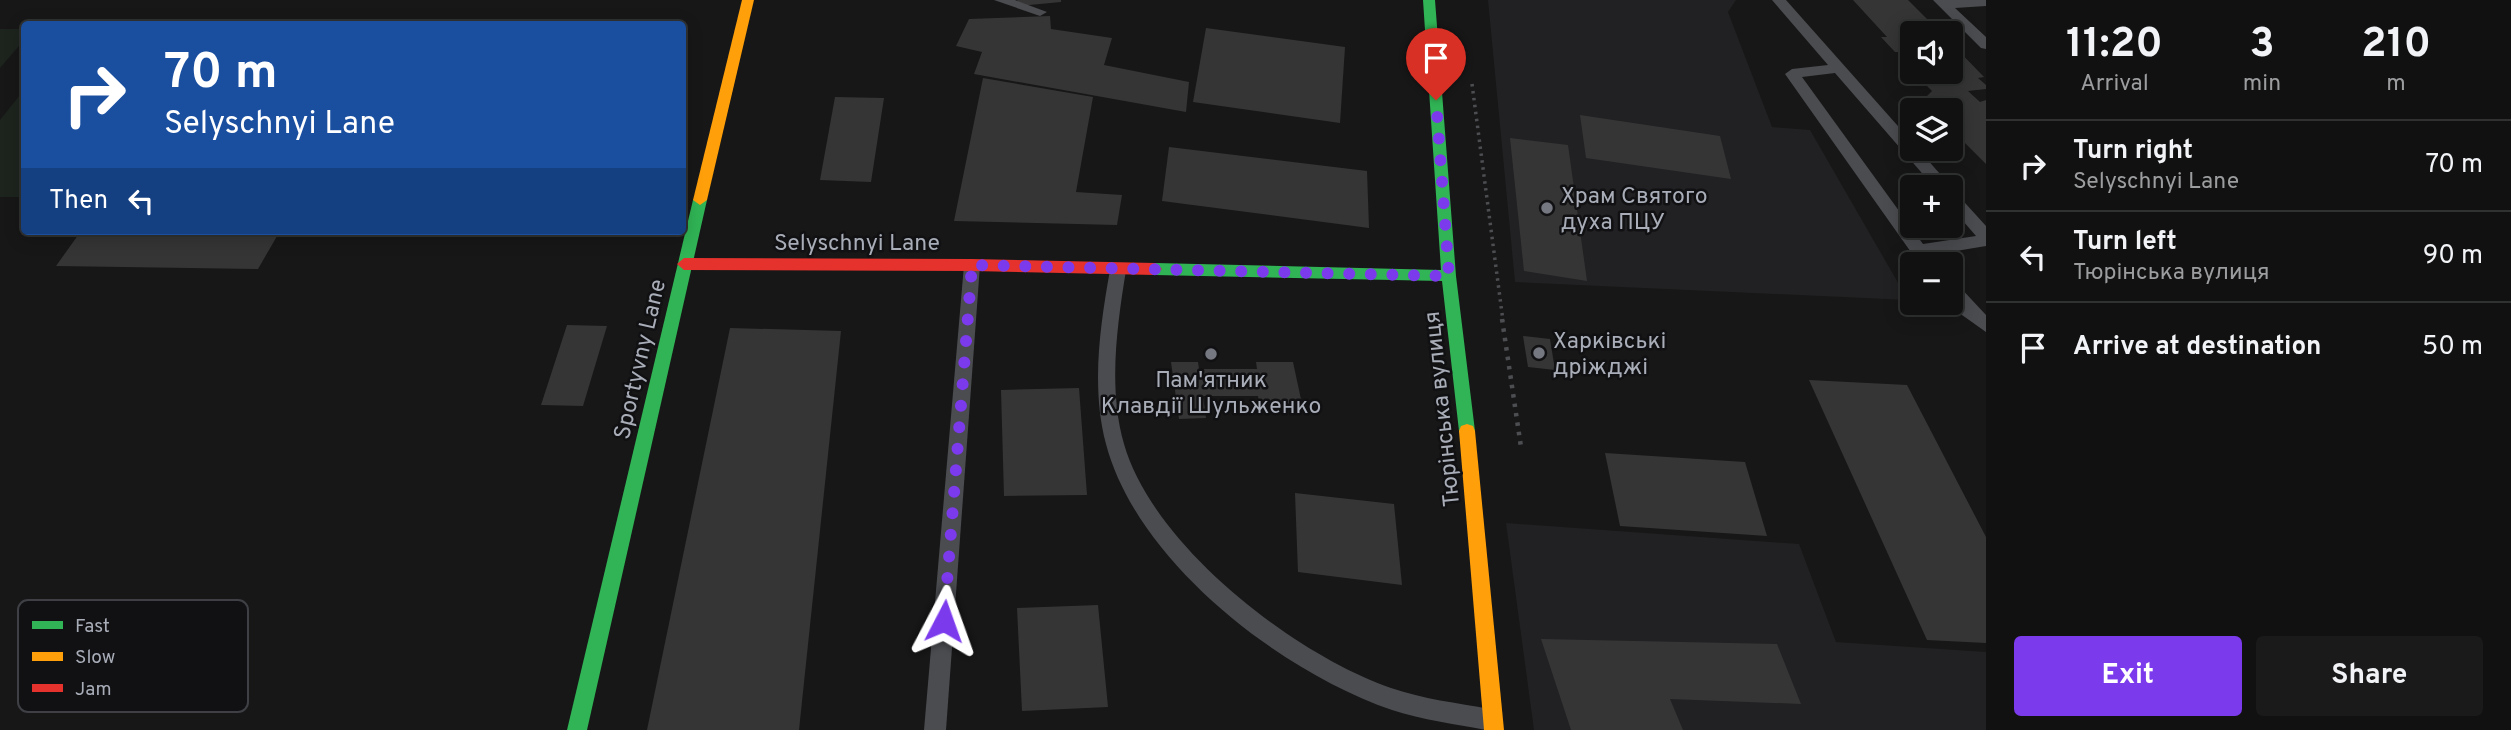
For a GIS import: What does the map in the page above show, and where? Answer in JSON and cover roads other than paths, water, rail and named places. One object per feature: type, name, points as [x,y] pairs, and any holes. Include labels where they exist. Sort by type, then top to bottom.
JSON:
[{"type":"street","name":"Sportyvny Lane","points":[[577,730],[684,264],[748,0]]},
{"type":"street","name":"Тюрінська вулиця","points":[[1429,0],[1449,276],[1464,388],[1493,725]]},
{"type":"street","name":"Selyschnyi Lane","points":[[684,264],[972,265],[1449,276]]},
{"type":"lane","points":[[1001,0],[1040,12]]},
{"type":"lane","points":[[1779,0],[1933,175]]},
{"type":"lane","points":[[1942,2],[1986,2]]},
{"type":"lane","points":[[1942,2],[1986,45]]},
{"type":"lane","points":[[1839,68],[1792,74],[1919,251],[1986,238],[1963,211]]},
{"type":"lane","points":[[935,730],[972,265]]},
{"type":"lane","points":[[1118,270],[1108,322],[1110,416],[1121,464],[1143,505],[1180,554],[1248,617],[1287,646],[1340,676],[1391,699],[1493,725]]},
{"type":"lane","points":[[1963,304],[1986,325]]},
{"type":"place","name":"Храм Святого духа ПЦУ","points":[[1547,208]]},
{"type":"place","name":"Харківські дріжджі","points":[[1539,353]]},
{"type":"place","name":"Пам'ятник Клавдії Шульженко","points":[[1211,354]]}]
